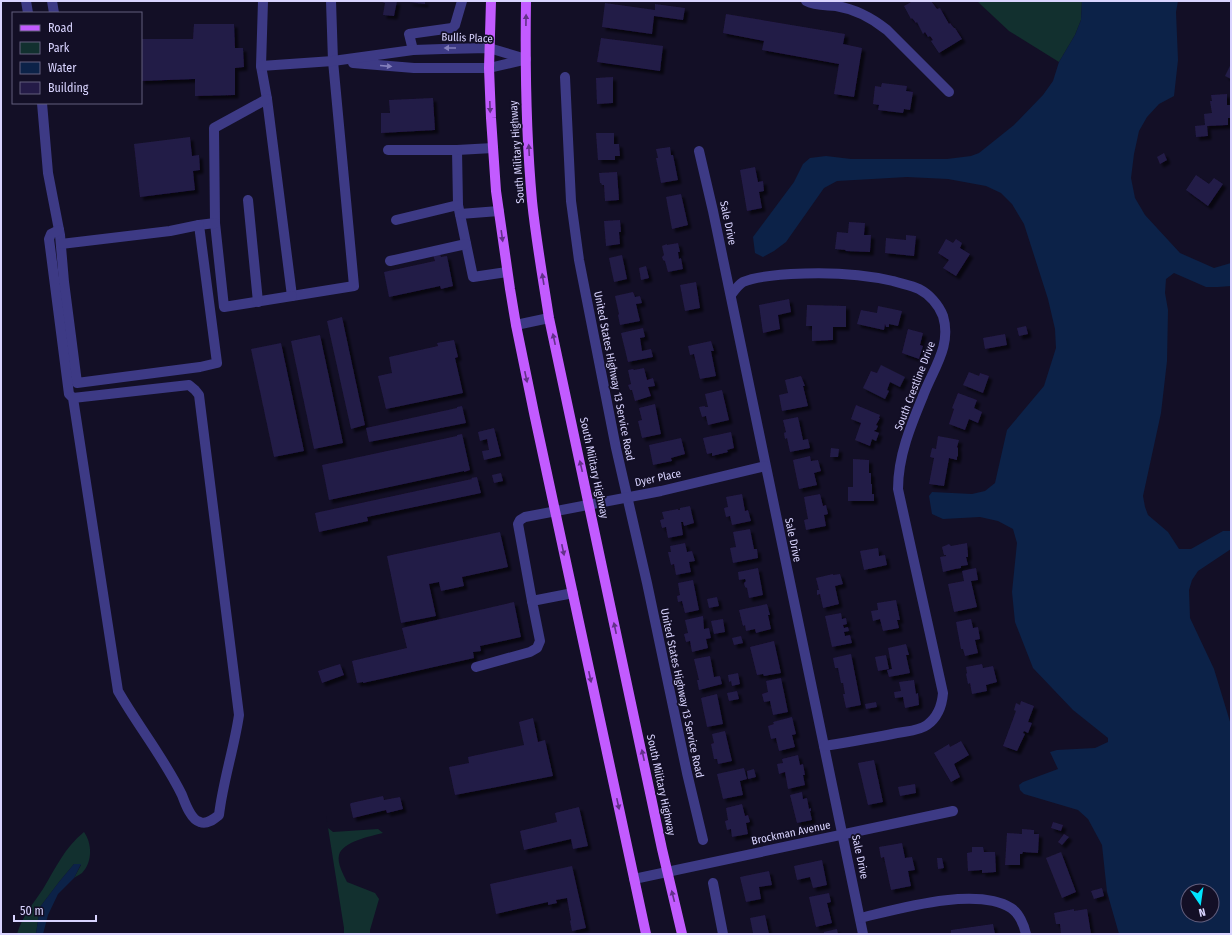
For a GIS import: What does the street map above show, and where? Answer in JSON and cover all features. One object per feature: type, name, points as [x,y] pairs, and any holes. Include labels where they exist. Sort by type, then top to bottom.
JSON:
[{"type":"main road","name":"South Military Highway","points":[[491,1],[489,68],[493,148],[507,272],[516,325],[555,511],[646,934]]},
{"type":"main road","name":"South Military Highway","points":[[526,1],[527,115],[532,202],[540,265],[667,872],[682,934]]},
{"type":"street","points":[[26,1],[28,12]]},
{"type":"street","points":[[52,1],[54,12]]},
{"type":"street","points":[[263,1],[261,66],[267,98],[292,296]]},
{"type":"street","points":[[267,98],[214,128],[215,223],[224,307],[354,286],[333,61],[331,1]]},
{"type":"street","points":[[413,50],[409,34],[452,28],[455,25],[462,1]]},
{"type":"street","points":[[806,1],[812,5],[837,6],[852,10],[864,14],[877,22],[887,30],[949,92]]},
{"type":"street","name":"Bullis Place","points":[[333,61],[413,50],[443,48],[489,48],[526,59]]},
{"type":"street","points":[[261,66],[333,61],[414,68],[489,68],[526,59]]},
{"type":"street","name":"United States Highway 13 Service Road","points":[[565,77],[571,201],[579,260],[627,497],[703,840]]},
{"type":"street","points":[[42,104],[48,173],[61,244],[64,282],[77,383],[200,368],[217,363],[199,225]]},
{"type":"street","points":[[388,150],[457,150],[493,148]]},
{"type":"street","points":[[457,150],[459,210],[473,277],[507,272]]},
{"type":"street","name":"Sale Drive","points":[[699,151],[731,295],[765,466],[863,934]]},
{"type":"street","points":[[248,200],[258,302]]},
{"type":"street","points":[[396,220],[459,210],[499,211]]},
{"type":"street","points":[[61,244],[170,231],[215,223]]},
{"type":"street","points":[[59,230],[51,234],[49,239],[70,394],[73,398],[118,691],[179,789],[195,820],[200,822],[213,820],[219,815],[220,802],[235,739],[239,715],[199,395],[189,385],[73,398]]},
{"type":"street","points":[[390,261],[466,244]]},
{"type":"street","name":"South Crestline Drive","points":[[731,295],[736,288],[743,283],[758,278],[778,275],[845,273],[879,278],[909,285],[920,290],[928,295],[936,304],[945,323],[946,336],[944,348],[940,360],[923,394],[908,434],[898,474],[898,488],[943,694],[942,703],[934,720],[917,730],[824,746]]},
{"type":"street","points":[[516,325],[550,318]]},
{"type":"street","name":"Dyer Place","points":[[532,601],[518,524],[520,520],[525,517],[627,497],[765,466]]},
{"type":"street","points":[[476,667],[530,652],[537,648],[540,641],[532,601],[573,593]]},
{"type":"street","name":"Brockman Avenue","points":[[634,879],[954,811]]},
{"type":"street","points":[[713,883],[723,934]]},
{"type":"street","points":[[860,918],[946,900],[991,900],[1012,908],[1023,924],[1026,934]]},
{"type":"green space","points":[[977,1],[1082,1],[1081,20],[1075,35],[1059,62],[1009,31]]},
{"type":"green space","points":[[328,828],[333,832],[378,829],[383,833],[345,846],[339,855],[342,872],[347,882],[375,893],[379,899],[370,934],[344,934]]},
{"type":"green space","points":[[84,832],[87,836],[90,847],[90,858],[86,869],[74,878],[81,865],[74,864],[59,882],[40,907],[36,934],[17,934],[25,916],[61,859],[71,844]]},
{"type":"water","points":[[1082,1],[1178,1],[1176,12],[1178,60],[1174,96],[1159,104],[1147,117],[1139,131],[1131,178],[1135,198],[1145,215],[1180,253],[1214,268],[1231,263],[1231,286],[1206,287],[1174,273],[1166,279],[1165,293],[1168,310],[1167,361],[1161,413],[1143,496],[1148,515],[1168,532],[1179,549],[1191,549],[1223,531],[1231,531],[1231,549],[1198,571],[1192,580],[1189,590],[1190,618],[1214,669],[1231,725],[1231,934],[1119,934],[1107,892],[1102,845],[1088,819],[1078,810],[1024,794],[1020,790],[1019,785],[1023,782],[1058,769],[1050,752],[1057,750],[1095,748],[1108,742],[1108,738],[1073,710],[1033,668],[1015,622],[1012,592],[1017,543],[1013,529],[998,521],[980,517],[943,519],[932,514],[929,496],[932,492],[972,494],[985,491],[995,483],[1007,430],[1044,386],[1056,348],[1055,329],[1048,299],[1024,224],[1012,204],[1001,193],[986,186],[948,179],[907,177],[837,181],[824,188],[786,242],[763,257],[755,253],[753,237],[794,182],[803,164],[810,158],[826,156],[851,159],[947,159],[971,156],[979,153],[1014,125],[1043,95],[1053,81],[1059,62],[1075,35],[1081,20]]},
{"type":"water","points":[[74,864],[81,864],[74,878],[58,894],[48,915],[43,934],[36,934],[40,907]]},
{"type":"building","points":[[379,1],[397,1],[394,16],[383,15],[385,3]]},
{"type":"building","points":[[425,1],[425,4],[409,2]]},
{"type":"building","points":[[913,1],[931,1],[937,9],[940,8],[949,24],[950,23],[955,28],[962,39],[939,53],[931,41],[933,40],[930,36],[928,37],[925,32],[923,34],[917,22],[916,23],[912,18],[911,19],[904,6]]},
{"type":"building","points":[[605,3],[655,10],[655,4],[685,8],[683,20],[654,16],[652,34],[602,27]]},
{"type":"building","points":[[726,14],[845,34],[843,44],[862,48],[854,97],[834,94],[839,64],[762,50],[764,41],[723,33]]},
{"type":"building","points":[[194,24],[234,24],[235,48],[243,48],[244,67],[235,68],[235,95],[195,96],[195,79],[142,81],[142,39],[193,39]]},
{"type":"building","points":[[601,38],[663,46],[660,71],[597,62]]},
{"type":"building","points":[[1231,64],[1231,79],[1225,76]]},
{"type":"building","points":[[613,77],[613,103],[597,104],[596,78]]},
{"type":"building","points":[[882,83],[907,86],[906,91],[913,92],[910,110],[904,109],[903,113],[878,110],[879,105],[873,104],[875,86],[881,87]]},
{"type":"building","points":[[1227,94],[1227,105],[1230,105],[1231,118],[1228,118],[1228,125],[1207,126],[1208,136],[1196,137],[1195,126],[1205,125],[1204,114],[1212,113],[1210,101],[1212,101],[1211,95]]},
{"type":"building","points":[[433,98],[435,130],[381,133],[381,113],[390,113],[389,100]]},
{"type":"building","points":[[596,133],[614,133],[614,144],[619,144],[620,156],[615,156],[615,160],[598,160]]},
{"type":"building","points":[[190,137],[192,156],[199,155],[200,170],[193,171],[195,190],[140,197],[134,144]]},
{"type":"building","points":[[670,147],[678,180],[661,183],[656,158],[658,158],[656,149]]},
{"type":"building","points":[[1164,153],[1167,160],[1160,164],[1157,157]]},
{"type":"building","points":[[755,167],[758,182],[763,181],[764,191],[759,192],[762,208],[747,211],[740,170]]},
{"type":"building","points":[[617,172],[619,200],[605,201],[604,185],[600,183],[599,173]]},
{"type":"building","points":[[1196,175],[1209,184],[1214,178],[1223,184],[1208,206],[1186,190]]},
{"type":"building","points":[[681,194],[688,225],[672,229],[666,197]]},
{"type":"building","points":[[620,220],[620,244],[606,246],[604,221]]},
{"type":"building","points":[[849,222],[865,223],[864,235],[871,235],[870,252],[835,249],[837,232],[848,233]]},
{"type":"building","points":[[906,235],[916,236],[914,256],[885,253],[886,238],[906,240]]},
{"type":"building","points":[[946,239],[953,243],[956,239],[962,243],[960,248],[970,254],[956,276],[943,268],[949,260],[938,253]]},
{"type":"building","points":[[678,243],[680,252],[678,252],[679,259],[681,258],[683,269],[668,272],[665,261],[662,257],[664,255],[662,246]]},
{"type":"building","points":[[440,254],[441,257],[447,256],[453,286],[441,289],[440,286],[389,297],[384,272],[435,261],[433,255]]},
{"type":"building","points":[[622,255],[627,279],[614,282],[609,258]]},
{"type":"building","points":[[646,266],[649,278],[641,280],[639,268]]},
{"type":"building","points":[[696,282],[700,308],[685,311],[680,285]]},
{"type":"building","points":[[633,292],[635,297],[640,296],[642,303],[636,304],[640,321],[620,325],[615,296]]},
{"type":"building","points":[[789,299],[791,312],[778,315],[780,329],[763,333],[759,305]]},
{"type":"building","points":[[807,305],[846,306],[846,327],[833,327],[833,340],[812,341],[812,326],[806,326]]},
{"type":"building","points":[[878,306],[902,311],[898,326],[889,324],[889,327],[886,327],[885,324],[884,330],[857,324],[861,310],[877,313]]},
{"type":"building","points":[[342,317],[365,425],[351,429],[327,321]]},
{"type":"building","points":[[1026,326],[1028,334],[1019,336],[1017,328]]},
{"type":"building","points":[[643,328],[645,337],[640,338],[642,351],[651,349],[653,357],[628,362],[621,333]]},
{"type":"building","points":[[908,329],[923,333],[920,345],[923,346],[919,359],[902,353]]},
{"type":"building","points":[[1005,334],[1007,345],[985,349],[983,338]]},
{"type":"building","points":[[320,335],[343,443],[314,449],[291,341]]},
{"type":"building","points":[[454,340],[458,357],[455,358],[463,393],[386,409],[378,376],[392,373],[389,357],[438,346],[437,343]]},
{"type":"building","points":[[711,341],[714,351],[711,351],[716,376],[700,379],[694,354],[690,355],[688,346]]},
{"type":"building","points":[[281,343],[304,451],[274,457],[251,349]]},
{"type":"building","points":[[881,365],[905,377],[900,387],[890,382],[887,390],[889,391],[885,399],[863,388],[871,371],[877,373]]},
{"type":"building","points":[[644,368],[647,380],[653,378],[655,386],[648,387],[651,396],[635,401],[632,390],[630,390],[628,385],[631,384],[628,370]]},
{"type":"building","points":[[969,372],[979,376],[980,373],[989,376],[983,393],[963,385]]},
{"type":"building","points":[[801,376],[805,386],[803,386],[808,406],[782,411],[779,395],[788,393],[785,380]]},
{"type":"building","points":[[722,390],[729,420],[708,425],[706,416],[702,417],[699,407],[708,407],[705,394]]},
{"type":"building","points":[[958,393],[977,400],[974,408],[982,412],[978,423],[969,419],[965,430],[949,424],[954,409],[952,408]]},
{"type":"building","points":[[655,404],[661,434],[642,438],[638,421],[642,420],[639,408]]},
{"type":"building","points":[[856,405],[880,415],[876,425],[878,426],[874,431],[879,433],[876,441],[872,439],[870,446],[855,440],[861,423],[851,419]]},
{"type":"building","points":[[462,406],[466,423],[369,442],[366,428]]},
{"type":"building","points":[[798,417],[803,440],[808,439],[810,448],[790,452],[787,438],[785,439],[784,433],[786,432],[783,420]]},
{"type":"building","points":[[494,428],[501,456],[484,460],[482,451],[489,450],[487,439],[480,441],[478,432]]},
{"type":"building","points":[[731,432],[734,448],[727,450],[728,452],[712,456],[712,453],[707,454],[703,438]]},
{"type":"building","points":[[462,434],[470,470],[329,500],[322,465]]},
{"type":"building","points":[[938,436],[959,440],[957,447],[958,457],[957,456],[957,460],[949,458],[944,486],[929,484],[934,458],[930,457],[932,448],[936,449]]},
{"type":"building","points":[[681,438],[685,454],[671,458],[672,461],[653,465],[649,445]]},
{"type":"building","points":[[831,448],[839,449],[838,457],[830,457]]},
{"type":"building","points":[[810,456],[811,461],[818,460],[821,471],[814,473],[817,485],[799,489],[793,460]]},
{"type":"building","points":[[853,459],[869,460],[869,473],[871,473],[872,494],[874,494],[874,501],[848,501],[848,487],[853,487]]},
{"type":"building","points":[[501,473],[503,481],[494,483],[492,475]]},
{"type":"building","points":[[477,477],[481,493],[367,517],[368,521],[319,532],[315,513]]},
{"type":"building","points":[[742,494],[745,511],[748,510],[751,521],[732,525],[730,516],[726,517],[724,508],[728,507],[726,497]]},
{"type":"building","points":[[820,494],[823,506],[826,505],[828,514],[824,515],[826,526],[806,530],[804,520],[808,519],[804,497]]},
{"type":"building","points":[[690,506],[694,523],[684,526],[683,522],[681,522],[683,535],[668,538],[666,527],[662,528],[660,520],[664,519],[662,512],[678,509],[680,510],[680,508]]},
{"type":"building","points":[[750,529],[754,549],[757,549],[758,558],[733,563],[730,548],[736,547],[733,532]]},
{"type":"building","points":[[500,532],[508,567],[462,577],[464,586],[441,591],[439,582],[429,584],[436,616],[401,623],[387,556]]},
{"type":"building","points":[[685,543],[687,552],[692,551],[695,561],[689,562],[691,572],[676,575],[674,564],[671,565],[668,552],[671,552],[670,546]]},
{"type":"building","points":[[967,543],[968,557],[966,557],[968,565],[943,572],[940,557],[946,555],[944,555],[942,547],[949,544],[951,546]]},
{"type":"building","points":[[878,548],[879,556],[885,555],[887,565],[864,570],[860,551]]},
{"type":"building","points":[[758,568],[763,595],[749,598],[747,588],[745,587],[744,583],[746,581],[745,579],[739,580],[738,572]]},
{"type":"building","points":[[976,568],[978,580],[971,581],[977,607],[954,612],[948,584],[964,581],[962,571]]},
{"type":"building","points":[[840,574],[843,584],[835,586],[839,604],[823,608],[820,594],[817,595],[817,590],[819,590],[816,578]]},
{"type":"building","points":[[693,580],[699,610],[685,613],[682,601],[678,602],[677,596],[680,595],[678,583]]},
{"type":"building","points":[[717,597],[719,606],[709,608],[707,599]]},
{"type":"building","points":[[896,600],[900,620],[897,620],[899,628],[883,631],[880,619],[873,621],[871,611],[878,610],[877,603]]},
{"type":"building","points":[[514,602],[521,637],[480,646],[481,651],[473,652],[474,658],[363,683],[357,683],[352,661],[407,648],[402,628]]},
{"type":"building","points":[[767,604],[770,615],[768,615],[771,629],[756,633],[755,629],[746,631],[745,625],[743,626],[739,610]]},
{"type":"building","points":[[841,613],[842,619],[846,618],[847,624],[843,625],[844,628],[848,627],[849,631],[844,632],[845,636],[850,635],[852,643],[832,647],[825,616]]},
{"type":"building","points":[[703,616],[704,629],[709,628],[711,638],[706,639],[708,648],[692,652],[690,641],[686,642],[684,634],[688,633],[685,620]]},
{"type":"building","points":[[723,619],[725,632],[714,634],[711,621]]},
{"type":"building","points":[[971,619],[973,628],[978,627],[980,639],[975,640],[978,653],[965,656],[963,649],[961,649],[956,622]]},
{"type":"building","points":[[741,636],[743,643],[734,645],[732,638]]},
{"type":"building","points":[[774,641],[781,673],[764,676],[763,674],[757,675],[750,647]]},
{"type":"building","points":[[906,644],[909,655],[906,655],[910,673],[889,677],[887,670],[892,669],[888,648]]},
{"type":"building","points":[[851,654],[861,705],[846,708],[843,694],[845,694],[843,683],[841,683],[838,668],[835,668],[833,658]]},
{"type":"building","points":[[886,655],[889,669],[878,671],[875,657]]},
{"type":"building","points":[[710,656],[714,677],[720,676],[722,684],[699,690],[697,680],[699,680],[694,659]]},
{"type":"building","points":[[340,664],[344,675],[322,683],[318,671]]},
{"type":"building","points":[[982,664],[983,668],[993,666],[997,682],[986,685],[987,691],[972,694],[970,683],[968,684],[966,667]]},
{"type":"building","points":[[738,673],[740,684],[732,686],[731,681],[729,682],[728,675]]},
{"type":"building","points":[[781,678],[788,712],[773,715],[770,701],[764,702],[762,694],[768,692],[766,681]]},
{"type":"building","points":[[914,680],[916,694],[918,693],[919,705],[905,708],[903,697],[895,698],[894,692],[901,691],[899,682]]},
{"type":"building","points":[[737,691],[739,699],[729,701],[727,693]]},
{"type":"building","points":[[717,694],[723,724],[707,727],[701,698]]},
{"type":"building","points":[[1021,701],[1034,706],[1028,722],[1032,723],[1028,733],[1024,731],[1023,733],[1025,734],[1017,751],[1003,746],[1016,711],[1014,710],[1016,703],[1020,705]]},
{"type":"building","points":[[876,702],[877,707],[866,709],[865,704]]},
{"type":"building","points":[[792,717],[796,734],[792,735],[795,747],[779,751],[776,738],[771,739],[768,726],[774,724],[773,722]]},
{"type":"building","points":[[533,718],[538,742],[545,740],[553,776],[455,795],[449,767],[469,763],[468,757],[524,745],[519,722]]},
{"type":"building","points":[[725,731],[732,761],[718,764],[717,759],[714,759],[711,744],[714,743],[712,734]]},
{"type":"building","points":[[961,741],[969,755],[954,764],[960,777],[951,782],[934,753],[949,744],[950,747]]},
{"type":"building","points":[[798,755],[800,765],[803,764],[805,785],[788,789],[785,772],[779,774],[777,764],[783,763],[782,759]]},
{"type":"building","points":[[874,760],[883,802],[868,805],[858,763]]},
{"type":"building","points":[[744,768],[747,779],[740,781],[743,795],[723,799],[717,774]]},
{"type":"building","points":[[754,769],[756,777],[748,779],[747,771]]},
{"type":"building","points":[[915,784],[916,793],[900,796],[898,787]]},
{"type":"building","points":[[802,792],[803,799],[807,798],[809,809],[811,808],[810,811],[812,820],[797,823],[790,795]]},
{"type":"building","points":[[383,796],[384,800],[400,797],[403,809],[387,813],[386,810],[353,818],[351,803]]},
{"type":"building","points":[[742,804],[745,816],[748,815],[750,822],[746,823],[748,834],[732,837],[731,829],[727,830],[725,821],[728,820],[726,808]]},
{"type":"building","points":[[579,807],[588,846],[573,849],[571,839],[524,850],[520,831],[557,822],[555,813]]},
{"type":"building","points":[[1053,822],[1063,825],[1061,831],[1051,828]]},
{"type":"building","points":[[1022,829],[1034,830],[1034,834],[1039,834],[1038,853],[1023,852],[1020,854],[1020,865],[1005,865],[1007,833],[1022,834]]},
{"type":"building","points":[[1064,834],[1069,837],[1062,845],[1058,842]]},
{"type":"building","points":[[902,843],[905,858],[912,857],[915,870],[908,871],[911,886],[891,890],[884,857],[881,858],[879,847]]},
{"type":"building","points":[[972,847],[983,847],[984,852],[995,852],[996,872],[982,873],[982,870],[968,871],[967,853],[972,852]]},
{"type":"building","points":[[1061,852],[1076,892],[1062,898],[1046,858]]},
{"type":"building","points":[[937,858],[942,858],[944,868],[938,869]]},
{"type":"building","points":[[822,860],[827,885],[813,888],[810,877],[797,880],[794,866]]},
{"type":"building","points":[[572,866],[586,928],[572,931],[567,898],[556,900],[557,903],[548,905],[548,902],[496,914],[490,884]]},
{"type":"building","points":[[769,871],[772,885],[759,887],[761,899],[746,902],[740,877]]},
{"type":"building","points":[[1102,888],[1104,896],[1094,899],[1091,891]]},
{"type":"building","points":[[829,893],[831,902],[827,903],[832,923],[816,927],[809,897]]},
{"type":"building","points":[[1074,909],[1074,911],[1087,909],[1091,934],[1061,934],[1060,924],[1056,924],[1054,913]]},
{"type":"building","points":[[765,915],[769,934],[749,934],[753,933],[750,918]]},
{"type":"building","points":[[993,924],[995,934],[951,934],[951,930]]},
{"type":"building","points":[[837,929],[838,934],[824,934],[824,932]]}]
